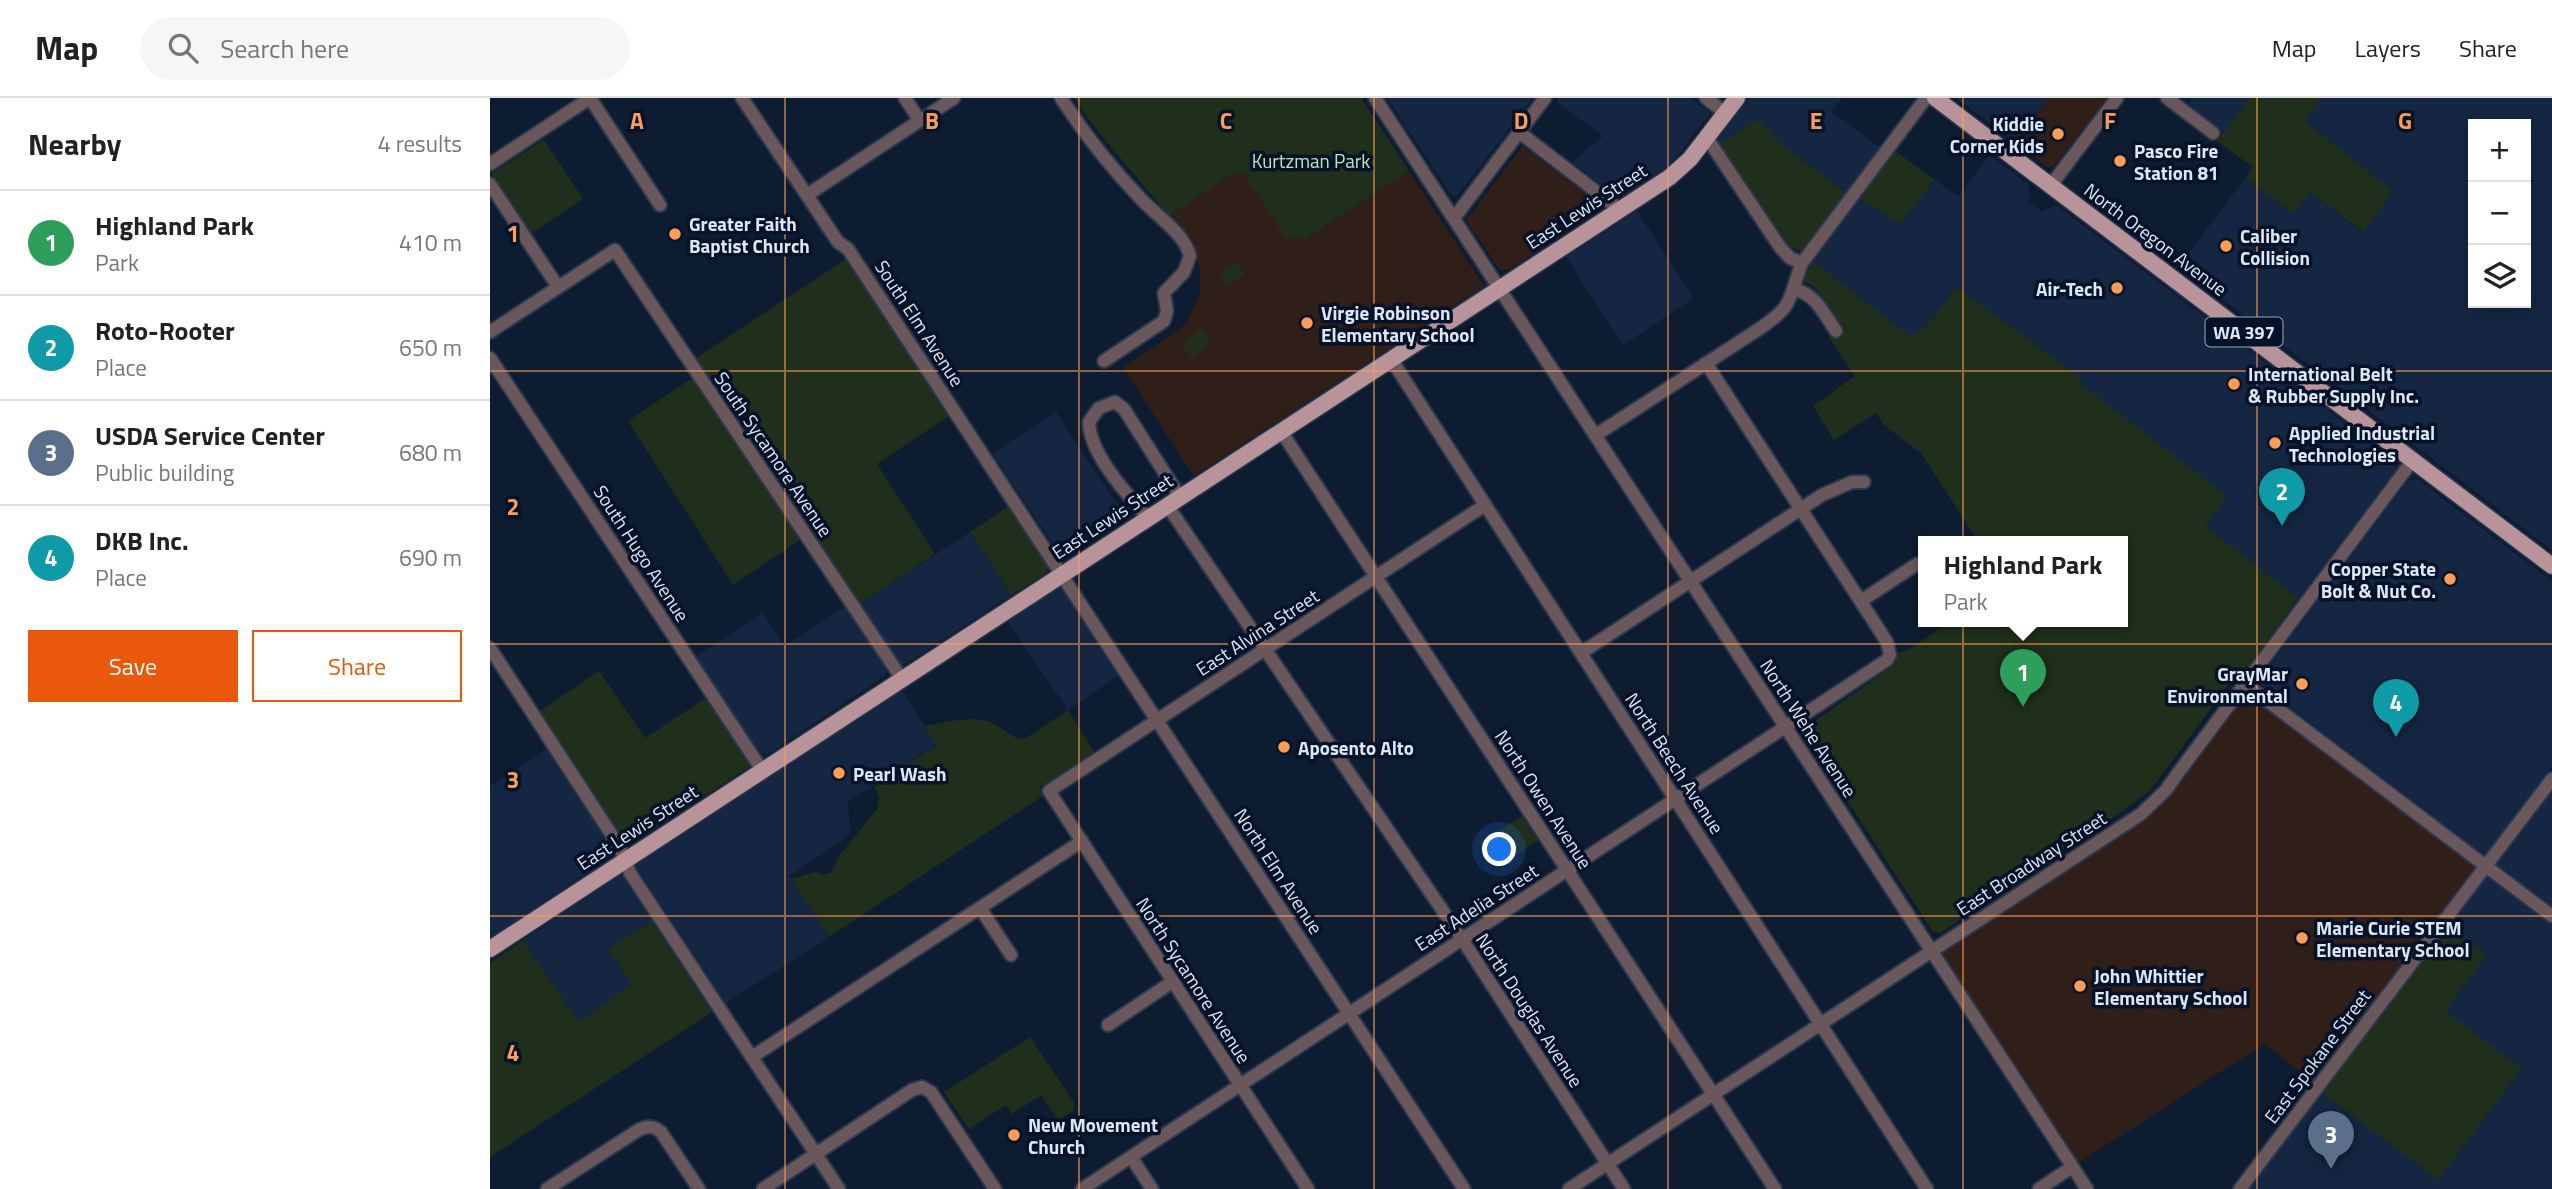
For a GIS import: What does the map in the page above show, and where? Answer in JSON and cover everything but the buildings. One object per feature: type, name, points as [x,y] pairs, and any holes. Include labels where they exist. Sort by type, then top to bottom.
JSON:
[{"type":"main road","name":"East Lewis Street","points":[[490,949],[1620,210],[1678,170],[1707,138],[1737,98]]},
{"type":"main road","name":"North Oregon Avenue","points":[[1935,98],[2552,566]]},
{"type":"street","points":[[490,164],[590,98],[660,205]]},
{"type":"street","name":"South Elm Avenue","points":[[742,98],[838,242],[848,249],[1062,574]]},
{"type":"street","points":[[905,98],[919,121]]},
{"type":"street","points":[[807,195],[954,98]]},
{"type":"street","points":[[1061,98],[1086,137],[1141,200],[1184,242],[1190,256],[1184,272],[1164,293],[1167,311],[1164,321],[1104,361]]},
{"type":"street","name":"North Wehe Avenue","points":[[1375,98],[2087,1189]]},
{"type":"street","points":[[1454,218],[1545,98]]},
{"type":"street","points":[[1706,98],[1726,113]]},
{"type":"street","points":[[1596,435],[1777,316],[1790,302],[1802,263],[1926,98]]},
{"type":"street","points":[[2050,185],[2117,98]]},
{"type":"street","points":[[2167,98],[2213,132]]},
{"type":"street","points":[[1520,132],[1620,210]]},
{"type":"street","points":[[1707,138],[1780,247],[1790,258],[1802,263]]},
{"type":"street","points":[[490,184],[558,288],[490,332]]},
{"type":"street","name":"South Sycamore Avenue","points":[[558,288],[615,250],[902,679]]},
{"type":"street","points":[[1794,290],[1802,291],[1812,298],[1836,331]]},
{"type":"street","name":"South Hugo Avenue","points":[[490,358],[762,770]]},
{"type":"street","name":"North Beech Avenue","points":[[1391,359],[1927,1189]]},
{"type":"street","points":[[1706,363],[1861,601],[1918,565]]},
{"type":"street","name":"North Douglas Avenue","points":[[1147,518],[1114,479],[1091,435],[1089,422],[1099,408],[1115,402],[1125,409],[1173,501],[1265,649],[1462,939],[1624,1189]]},
{"type":"street","name":"North Owen Avenue","points":[[1281,430],[1775,1189]]},
{"type":"street","name":"East Broadway Street","points":[[1569,1189],[2141,814],[2166,790],[2413,460]]},
{"type":"street","points":[[1581,653],[1801,508],[1838,486],[1864,482]]},
{"type":"street","name":"East Alvina Street","points":[[1049,791],[1485,505]]},
{"type":"street","name":"North Elm Avenue","points":[[1062,574],[1464,1189]]},
{"type":"street","name":"East Adelia Street","points":[[1082,1189],[1882,665],[1890,656],[1887,642],[1861,601]]},
{"type":"street","points":[[490,648],[620,848],[631,873],[839,1189]]},
{"type":"street","points":[[2245,684],[2552,916]]},
{"type":"street","name":"East Spokane Street","points":[[2241,1189],[2552,779]]},
{"type":"street","name":"North Sycamore Avenue","points":[[1049,791],[1308,1189]]},
{"type":"street","points":[[752,1057],[1082,841]]},
{"type":"street","points":[[980,908],[1011,955]]},
{"type":"street","points":[[1108,1025],[1172,982]]},
{"type":"street","points":[[763,1189],[912,1090],[922,1087],[931,1092],[995,1189]]},
{"type":"street","points":[[547,1189],[640,1129],[653,1126],[661,1132],[699,1189]]},
{"type":"street","points":[[1131,1157],[1152,1189]]},
{"type":"street","points":[[2039,1189],[2072,1167]]},
{"type":"shaded area","points":[[1387,98],[1533,98],[1457,196],[1452,196]]},
{"type":"shaded area","points":[[1558,98],[1691,98],[1708,111],[1709,115],[1670,165],[1622,197],[1572,162],[1603,136],[1556,101]]},
{"type":"shaded area","points":[[1749,98],[1842,98],[1832,112],[1883,150],[1849,195],[1784,146],[1758,119],[1719,145],[1719,137]]},
{"type":"shaded area","points":[[1956,98],[2049,98],[2015,142]]},
{"type":"shaded area","points":[[2049,98],[2108,98],[2053,167],[2046,166],[2015,142]]},
{"type":"shaded area","points":[[2192,98],[2250,98],[2223,133],[2188,106]]},
{"type":"shaded area","points":[[2321,98],[2552,98],[2552,550],[2179,266],[2245,178],[2293,214],[2310,192],[2362,232],[2393,191],[2305,121]]},
{"type":"shaded area","name":"Virgie Robinson Elementary School","points":[[1523,146],[1596,202],[1597,212],[1508,270],[1499,269],[1466,220]]},
{"type":"shaded area","points":[[1990,155],[2028,184],[2028,201],[2041,211],[2056,205],[2394,460],[2396,469],[2298,598],[2204,526],[2226,496],[2079,383],[2082,380],[1957,287],[1927,325],[1911,338],[1813,261],[1859,197],[1900,225],[1935,180],[1958,196]]},
{"type":"shaded area","name":"Virgie Robinson Elementary School","points":[[1409,171],[1484,286],[1194,476],[1123,368],[1181,328],[1189,318],[1200,293],[1200,271],[1192,244],[1169,216],[1235,172],[1244,174],[1294,237],[1305,239]]},
{"type":"shaded area","points":[[1637,211],[1694,298],[1623,345],[1566,257]]},
{"type":"shaded area","points":[[1056,412],[1127,519],[1063,559],[993,454]]},
{"type":"shaded area","points":[[2417,479],[2552,581],[2552,766],[2485,855],[2261,685],[2259,679],[2408,481]]},
{"type":"shaded area","points":[[970,532],[1011,595],[907,663],[901,664],[892,660],[857,606]]},
{"type":"shaded area","points":[[1060,587],[1118,676],[1068,710],[1008,622]]},
{"type":"shaded area","points":[[847,606],[886,668],[885,676],[768,754],[759,753],[695,657],[762,613],[785,645]]},
{"type":"shaded area","points":[[2245,684],[2486,866],[2319,1086],[2264,1044],[2072,1167],[1932,951],[2141,814]]},
{"type":"shaded area","points":[[902,691],[937,744],[848,802],[850,835],[789,876],[829,937],[726,1003],[635,865]]},
{"type":"shaded area","points":[[549,747],[617,852],[490,938],[490,786]]},
{"type":"shaded area","points":[[2552,792],[2552,906],[2497,864]]},
{"type":"shaded area","points":[[2487,873],[2552,923],[2552,1189],[2250,1189],[2322,1093],[2438,1180],[2448,925]]},
{"type":"shaded area","points":[[621,875],[652,921],[608,949],[632,984],[578,1023],[523,940]]},
{"type":"green space","name":"Kurtzman Park","points":[[1074,98],[1361,98],[1409,171],[1305,239],[1294,237],[1287,241],[1244,174],[1235,172],[1169,216],[1096,129]]},
{"type":"green space","points":[[2250,98],[2321,98],[2305,121],[2393,191],[2363,232],[2310,192],[2293,214],[2245,178],[2253,167],[2217,141]]},
{"type":"green space","points":[[1758,119],[1784,146],[1849,195],[1811,246],[1803,251],[1788,244],[1719,145]]},
{"type":"green space","points":[[544,140],[583,199],[531,234],[491,174]]},
{"type":"green space","points":[[1894,150],[1935,180],[1900,225],[1859,197]]},
{"type":"green space","points":[[846,259],[949,416],[877,464],[935,554],[857,606],[696,358]]},
{"type":"green space","points":[[1236,261],[1245,274],[1227,285],[1219,272]]},
{"type":"green space","points":[[1813,261],[1911,337],[1927,325],[1957,287],[2082,379],[2080,383],[2227,496],[2205,526],[2298,598],[2248,667],[2240,669],[2150,791],[1940,933],[1933,932],[1804,734],[1805,728],[1890,668],[1897,653],[1908,650],[1942,627],[2128,627],[2128,536],[1975,536],[1921,453],[1884,425],[1876,413],[1834,440],[1813,406],[1855,376],[1829,337],[1843,329],[1814,286],[1803,281]]},
{"type":"green space","points":[[1201,329],[1211,343],[1192,358],[1181,344]]},
{"type":"green space","points":[[694,377],[801,539],[733,585],[628,421]]},
{"type":"green space","points":[[1009,506],[1048,569],[1044,575],[1011,595],[970,532]]},
{"type":"green space","points":[[599,671],[645,738],[706,698],[752,765],[626,847],[537,713]]},
{"type":"green space","points":[[1068,710],[1095,753],[1039,788],[1044,795],[829,937],[791,879],[816,872],[823,875],[831,873],[840,855],[877,809],[879,798],[874,786],[937,745],[925,726],[960,720],[986,721],[1019,739],[1026,738]]},
{"type":"green space","points":[[1522,816],[1538,840],[1497,868],[1480,842]]},
{"type":"green space","points":[[652,921],[712,1012],[490,1157],[490,963],[523,940],[579,1022],[631,984],[608,949]]},
{"type":"green space","points":[[2448,925],[2487,955],[2445,1011],[2522,1068],[2438,1180],[2322,1093]]},
{"type":"green space","points":[[1030,1037],[1075,1104],[1074,1110],[1058,1120],[1041,1095],[1012,1114],[1006,1105],[969,1129],[944,1092]]},
{"type":"place","name":"Kiddie Corner Kids","points":[[2058,134]]},
{"type":"place","name":"Pasco Fire Station 81","points":[[2120,161]]},
{"type":"place","name":"Greater Faith Baptist Church","points":[[675,234]]},
{"type":"place","name":"Caliber Collision","points":[[2226,246]]},
{"type":"place","name":"Air-Tech","points":[[2117,288]]},
{"type":"place","name":"Virgie Robinson Elementary School","points":[[1307,323]]},
{"type":"place","name":"International Belt & Rubber Supply Inc.","points":[[2234,384]]},
{"type":"place","name":"Applied Industrial Technologies","points":[[2275,443]]},
{"type":"place","name":"Roto-Rooter","points":[[2282,526]]},
{"type":"place","name":"Copper State Bolt & Nut Co.","points":[[2450,579]]},
{"type":"place","name":"GrayMar Environmental","points":[[2302,684]]},
{"type":"place","name":"Highland Park","points":[[2023,707]]},
{"type":"place","name":"DKB Inc.","points":[[2396,737]]},
{"type":"place","name":"Aposento Alto","points":[[1284,747]]},
{"type":"place","name":"Pearl Wash","points":[[839,773]]},
{"type":"place","name":"Marie Curie STEM Elementary School","points":[[2302,938]]},
{"type":"place","name":"John Whittier Elementary School","points":[[2080,986]]},
{"type":"place","name":"New Movement Church","points":[[1014,1135]]},
{"type":"place","name":"USDA Service Center","points":[[2331,1169]]}]
